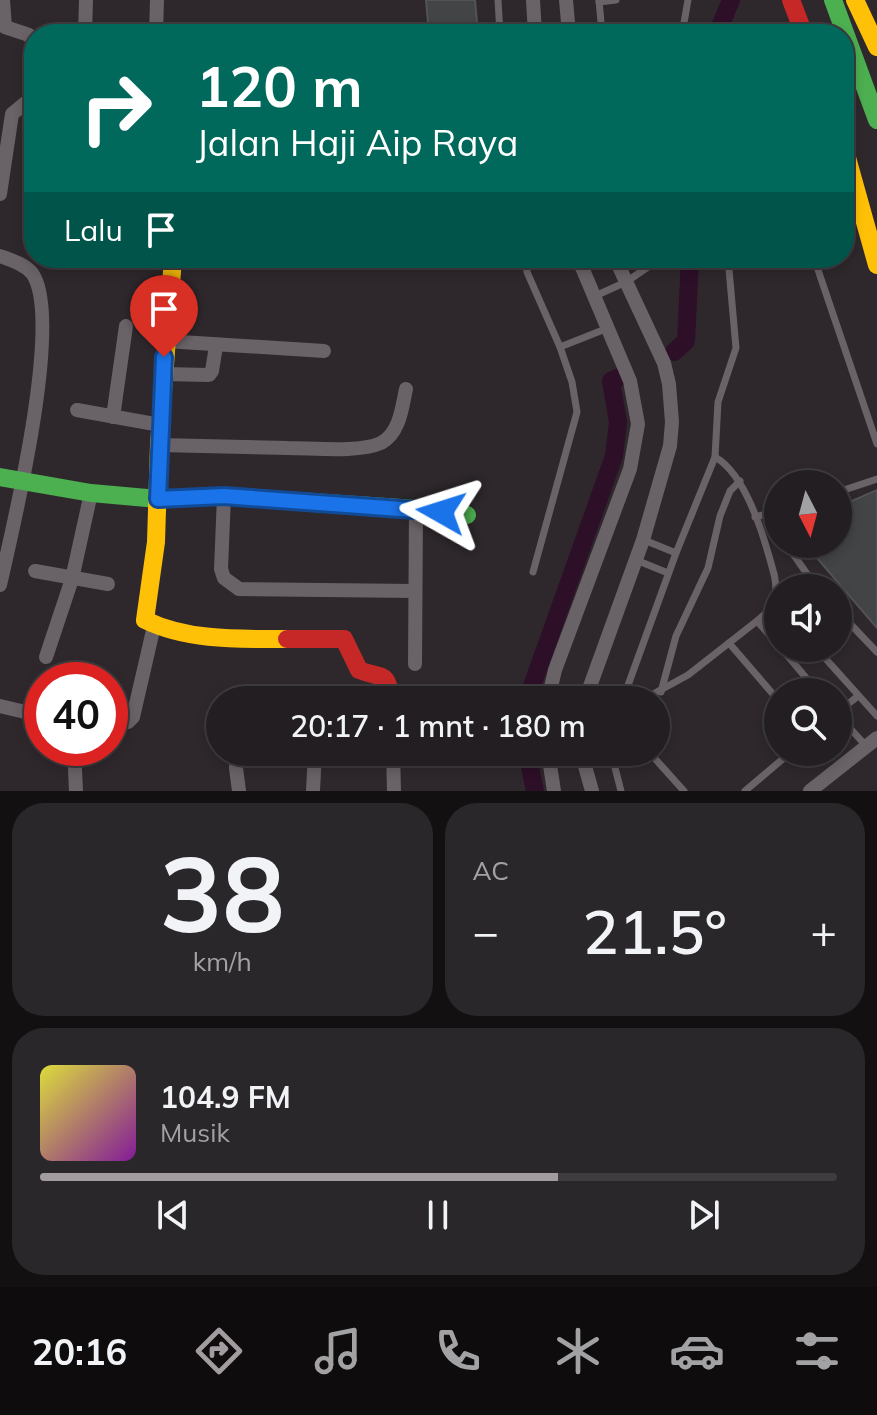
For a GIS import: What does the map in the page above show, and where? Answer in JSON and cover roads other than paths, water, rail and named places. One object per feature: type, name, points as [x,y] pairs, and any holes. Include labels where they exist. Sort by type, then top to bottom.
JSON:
[{"type":"main road","points":[[791,0],[800,24]]},
{"type":"main road","points":[[833,0],[842,24]]},
{"type":"main road","points":[[855,0],[877,47]]},
{"type":"main road","points":[[854,57],[877,120]]},
{"type":"main road","points":[[854,183],[877,265]]},
{"type":"main road","points":[[172,268],[160,425],[156,542],[145,620],[154,626],[184,634],[344,639],[350,647],[354,664],[360,669],[384,674],[390,686]]},
{"type":"main road","points":[[0,477],[91,493],[158,499],[224,496],[467,515]]},
{"type":"street","points":[[3,0],[5,27],[24,33]]},
{"type":"street","points":[[85,24],[86,0]]},
{"type":"street","points":[[156,24],[157,0]]},
{"type":"street","points":[[533,0],[534,24]]},
{"type":"street","points":[[566,0],[568,24]]},
{"type":"street","points":[[0,194],[12,114],[24,104]]},
{"type":"street","points":[[0,256],[24,267]]},
{"type":"street","points":[[0,585],[23,481],[42,349],[43,311],[37,283],[26,268]]},
{"type":"street","points":[[551,686],[635,450],[638,424],[630,381],[582,268]]},
{"type":"street","points":[[590,686],[643,540],[670,446],[672,422],[664,363],[620,268]]},
{"type":"street","points":[[113,417],[126,326]]},
{"type":"street","points":[[165,341],[324,351]]},
{"type":"street","points":[[163,374],[209,375],[216,346]]},
{"type":"street","points":[[159,445],[322,449],[381,443],[398,421],[406,389]]},
{"type":"street","points":[[77,410],[160,425]]},
{"type":"street","points":[[46,657],[72,579],[91,493]]},
{"type":"street","points":[[224,496],[221,569],[224,578],[239,589],[415,591]]},
{"type":"street","points":[[415,664],[416,509]]},
{"type":"street","points":[[35,571],[108,584]]},
{"type":"street","points":[[128,722],[133,717],[154,626]]},
{"type":"street","points":[[0,706],[24,712]]},
{"type":"street","points":[[810,791],[872,742]]},
{"type":"street","points":[[75,766],[76,791]]},
{"type":"street","points":[[236,766],[239,791]]},
{"type":"street","points":[[313,791],[314,766]]},
{"type":"street","points":[[393,766],[394,791]]},
{"type":"street","points":[[550,766],[554,791]]},
{"type":"street","points":[[585,766],[592,791]]},
{"type":"lane","points":[[498,0],[499,24]]},
{"type":"lane","points":[[601,24],[599,1],[616,0]]},
{"type":"lane","points":[[684,24],[688,0]]},
{"type":"lane","points":[[526,268],[560,347],[572,382],[577,412],[533,572]]},
{"type":"lane","points":[[595,296],[649,268]]},
{"type":"lane","points":[[628,686],[668,573],[715,457],[718,402],[736,348],[729,268]]},
{"type":"lane","points":[[817,268],[877,444]]},
{"type":"lane","points":[[560,347],[608,328]]},
{"type":"lane","points":[[715,457],[726,463],[740,481],[774,574]]},
{"type":"lane","points":[[852,487],[877,479]]},
{"type":"lane","points":[[663,686],[676,636],[708,568],[720,516],[730,491],[740,481]]},
{"type":"lane","points":[[755,517],[764,514]]},
{"type":"lane","points":[[643,540],[676,553]]},
{"type":"lane","points":[[636,560],[668,573]]},
{"type":"lane","points":[[670,686],[764,615]]},
{"type":"lane","points":[[757,621],[764,629]]},
{"type":"lane","points":[[852,626],[877,652]]},
{"type":"lane","points":[[729,643],[764,684]]},
{"type":"lane","points":[[793,662],[806,678]]},
{"type":"lane","points":[[828,662],[877,716]]},
{"type":"lane","points":[[852,701],[858,696]]},
{"type":"lane","points":[[852,726],[872,742]]},
{"type":"lane","points":[[615,766],[621,791]]},
{"type":"lane","points":[[662,766],[684,791]]},
{"type":"lane","points":[[745,791],[774,766]]},
{"type":"waterway","points":[[721,24],[731,0]]},
{"type":"waterway","points":[[674,352],[686,341],[690,268]]},
{"type":"waterway","points":[[532,686],[614,456],[618,422],[611,381],[620,377]]},
{"type":"waterway","points":[[530,766],[535,791]]}]
